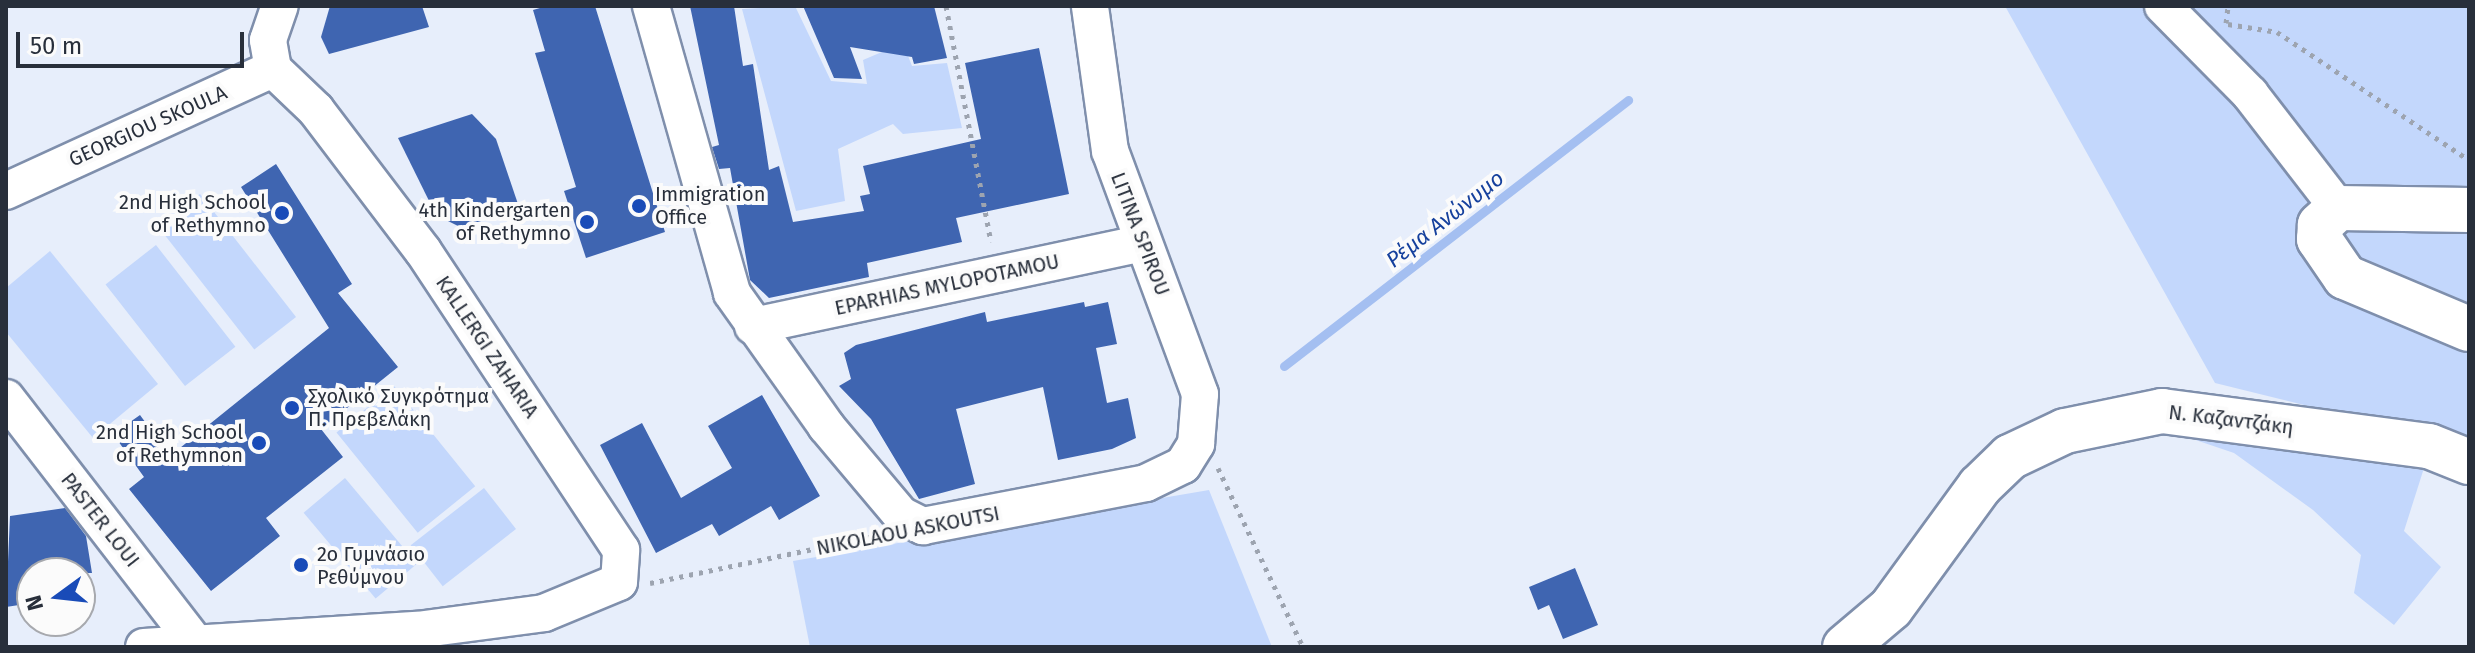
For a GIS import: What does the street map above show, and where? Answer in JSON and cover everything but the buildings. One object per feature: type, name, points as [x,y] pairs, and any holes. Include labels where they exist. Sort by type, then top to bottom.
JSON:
[{"type":"street","points":[[273,69],[268,40],[280,6]]},
{"type":"street","points":[[651,6],[732,293],[753,326],[886,497],[923,526]]},
{"type":"street","name":"LITINA SPIROU","points":[[1090,6],[1105,130],[1142,243],[1195,372],[1201,413],[1193,450]]},
{"type":"street","points":[[2163,6],[2250,94],[2338,208]]},
{"type":"street","name":"GEORGIOU SKOULA","points":[[6,191],[273,69]]},
{"type":"street","name":"KALLERGI ZAHARIA","points":[[273,69],[316,110],[423,251],[621,550],[606,588]]},
{"type":"street","points":[[2469,210],[2338,208],[2320,225],[2333,266],[2469,329]]},
{"type":"street","name":"EPARHIAS MYLOPOTAMOU","points":[[753,326],[1142,243]]},
{"type":"street","name":"PASTER LOUI","points":[[6,398],[194,641]]},
{"type":"street","name":"Ν. Καζαντζάκη","points":[[1845,647],[1891,608],[1980,486],[2010,457],[2065,431],[2162,411],[2429,446],[2469,462]]},
{"type":"street","name":"NIKOLAOU ASKOUTSI","points":[[923,526],[1146,483],[1193,450]]},
{"type":"street","points":[[144,647],[194,641],[420,639],[544,613],[606,588]]},
{"type":"path","points":[[946,6],[999,274]]},
{"type":"path","points":[[2227,24],[2277,32],[2469,160]]},
{"type":"path","points":[[1193,450],[1224,478],[1303,647]]},
{"type":"path","name":"NIKOLAOU ASKOUTSI","points":[[606,588],[635,586],[923,526]]},
{"type":"shaded area","points":[[795,6],[831,81],[867,84],[863,60],[903,43],[912,66],[947,63],[962,128],[903,134],[893,124],[838,149],[845,201],[796,211],[742,9]]},
{"type":"shaded area","points":[[2005,6],[2469,6],[2469,446],[2215,383]]},
{"type":"shaded area","points":[[200,194],[296,317],[254,350],[158,227]]},
{"type":"shaded area","points":[[156,245],[235,347],[185,386],[106,284]]},
{"type":"shaded area","points":[[50,251],[158,384],[93,438],[6,332],[6,288]]},
{"type":"shaded area","points":[[394,386],[475,486],[418,533],[336,433]]},
{"type":"shaded area","points":[[2169,431],[2424,468],[2404,531],[2441,567],[2394,625],[2354,593],[2361,555],[2313,510],[2234,453]]},
{"type":"shaded area","points":[[345,478],[417,564],[376,599],[304,513]]},
{"type":"shaded area","points":[[484,488],[516,529],[443,586],[411,545]]},
{"type":"shaded area","points":[[1209,490],[1272,647],[810,647],[793,561]]},
{"type":"waterway","name":"Ρέμα Ανώνυμο","points":[[1284,366],[1628,100]]},
{"type":"place","name":"Immigration Office","points":[[639,206]]},
{"type":"place","name":"2nd High School of Rethymno","points":[[282,213]]},
{"type":"place","name":"4th Kindergarten of Rethymno","points":[[587,222]]},
{"type":"place","name":"Σχολικό Συγκρότημα Π. Πρεβελάκη","points":[[292,408]]},
{"type":"place","name":"2nd High School of Rethymnon","points":[[259,443]]},
{"type":"place","name":"2ο Γυμνάσιο Ρεθύμνου","points":[[301,565]]}]
